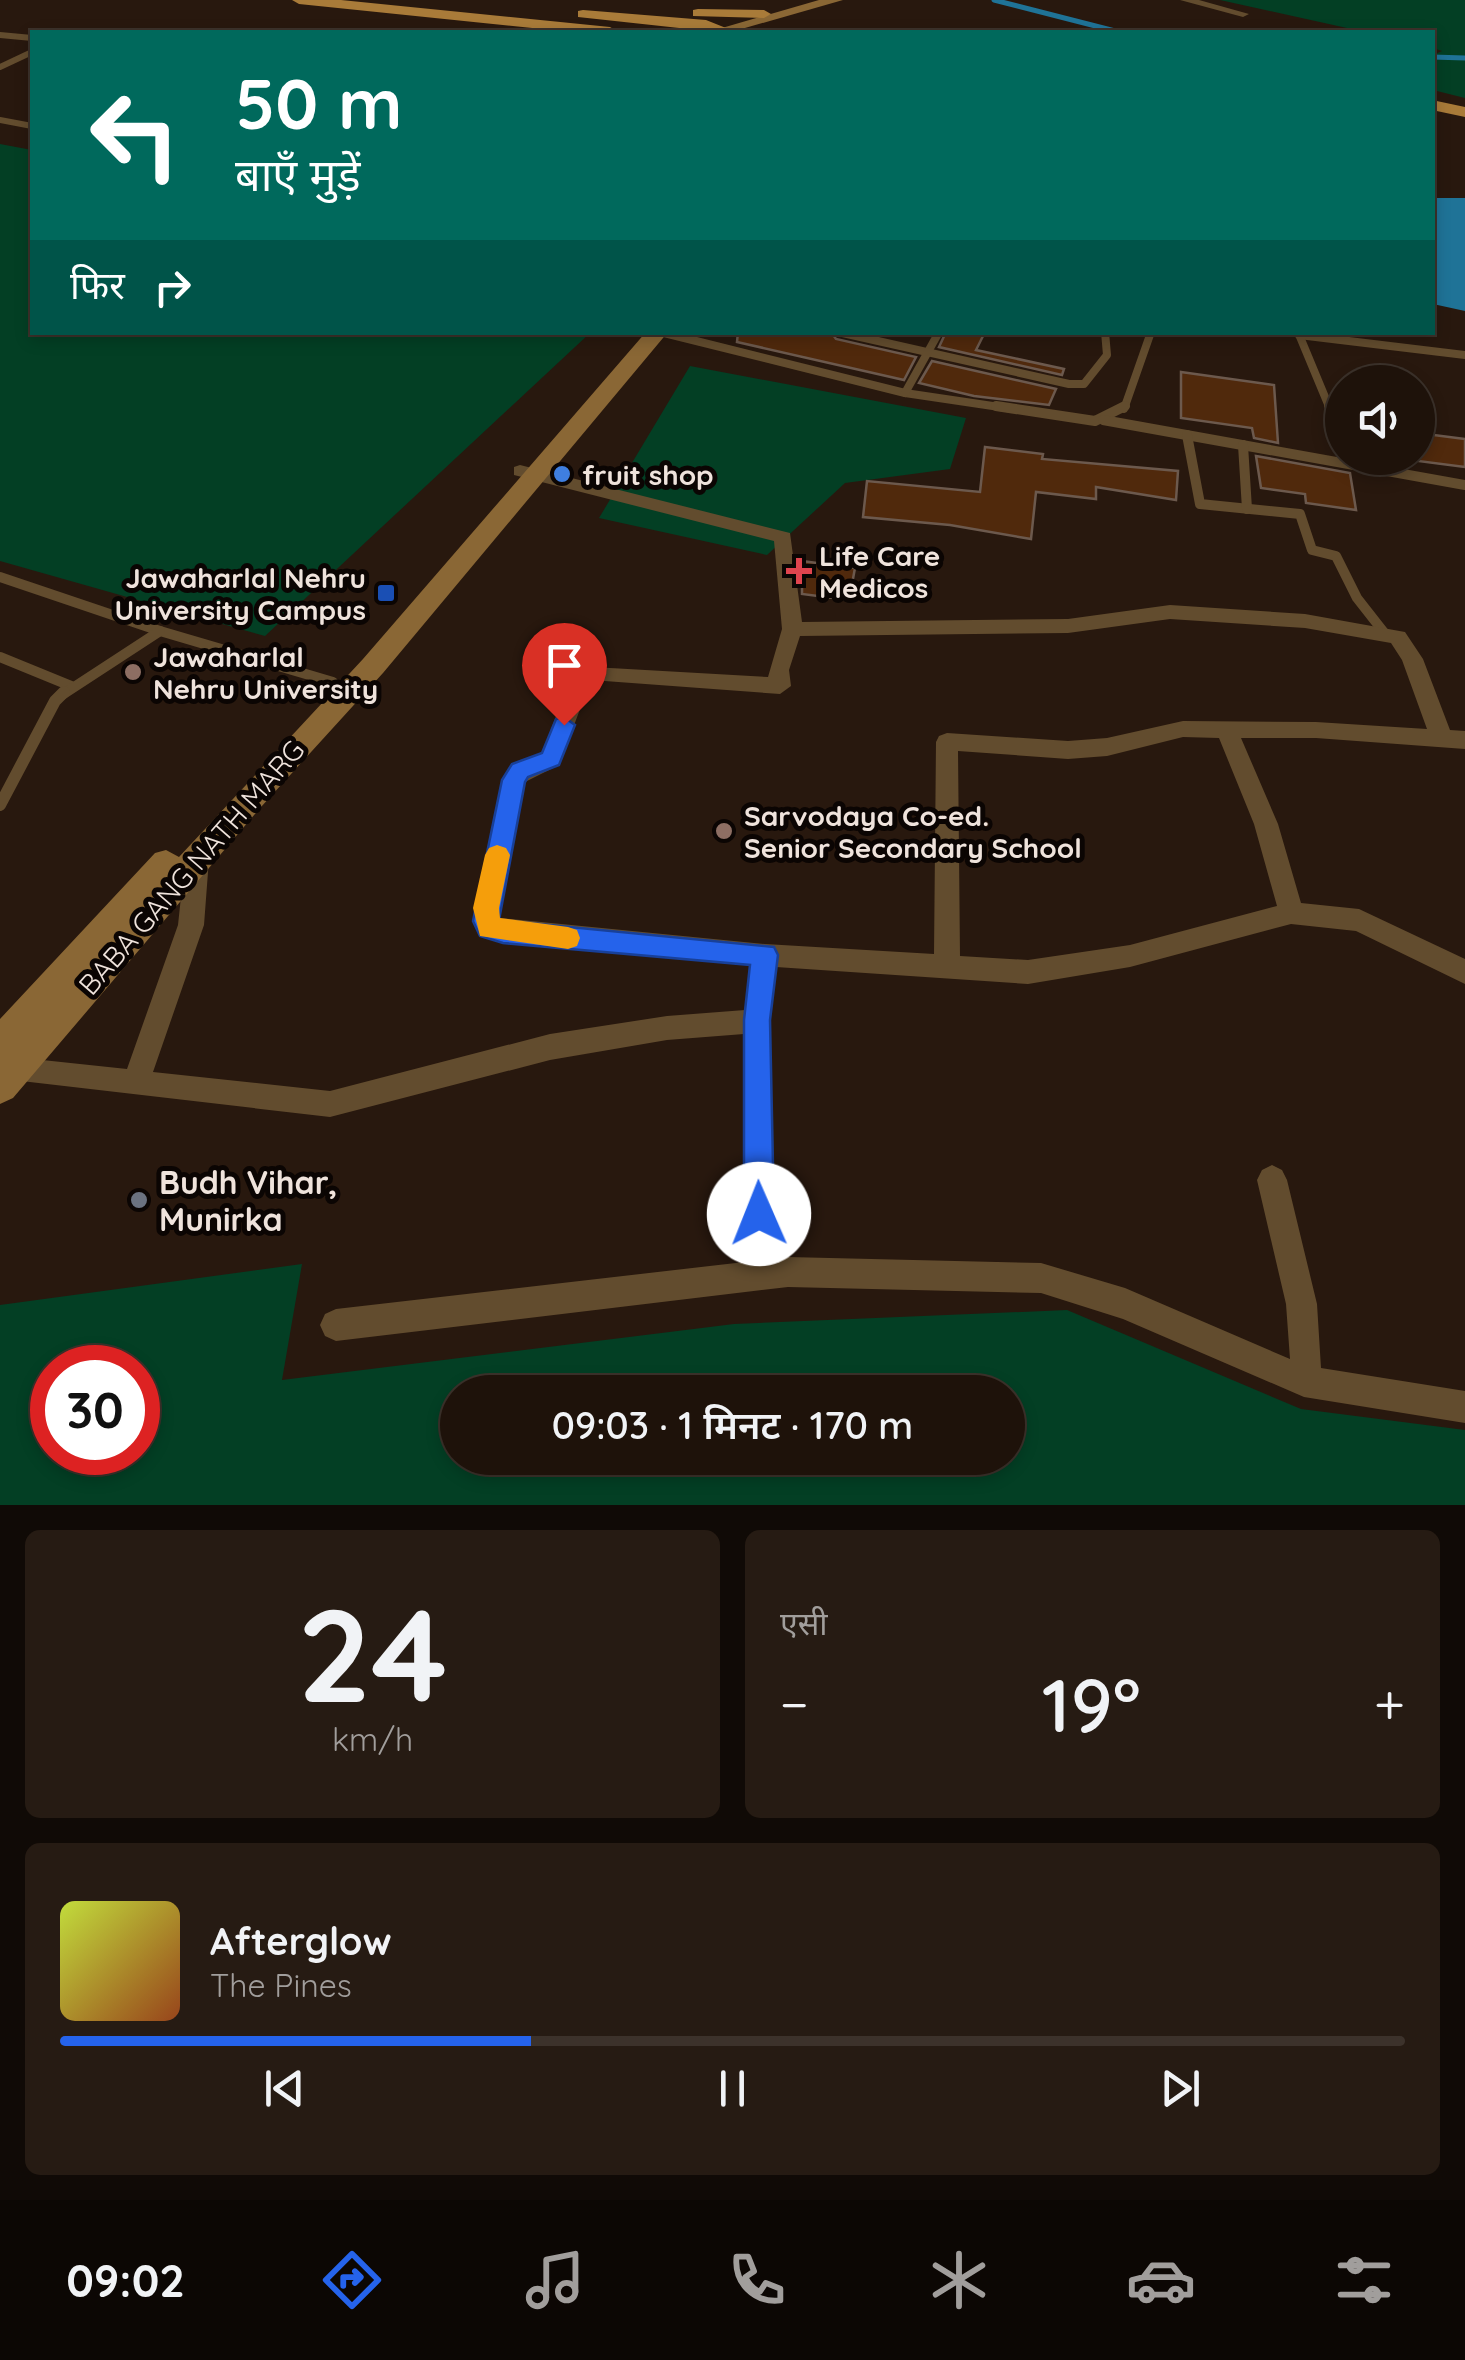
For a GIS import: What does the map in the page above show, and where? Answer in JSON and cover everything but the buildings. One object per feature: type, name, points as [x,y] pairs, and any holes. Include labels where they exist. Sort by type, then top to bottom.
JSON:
[{"type":"main road","points":[[286,0],[454,30]]},
{"type":"main road","points":[[299,0],[591,30]]},
{"type":"main road","points":[[426,0],[715,29]]},
{"type":"main road","points":[[581,14],[620,6],[759,15]]},
{"type":"main road","points":[[1435,105],[1465,112]]},
{"type":"main road","points":[[1435,118],[1465,124]]},
{"type":"street","points":[[715,29],[818,0]]},
{"type":"street","points":[[715,29],[836,0]]},
{"type":"street","points":[[1185,0],[1242,14]]},
{"type":"street","name":"BABA GANG NATH MARG","points":[[5,1067],[241,781],[313,709],[384,654],[640,335]]},
{"type":"street","name":"BABA GANG NATH MARG","points":[[527,473],[656,335]]},
{"type":"street","points":[[527,473],[783,537],[792,629],[778,670],[780,686],[584,672],[551,759],[520,770],[514,780],[486,908],[490,928],[765,955],[1028,972],[1106,960],[1291,913],[1359,920],[1465,972]]},
{"type":"street","points":[[792,629],[1068,626],[1170,612],[1305,620],[1398,637],[1454,740]]},
{"type":"street","name":"BABA GANG NATH MARG","points":[[5,1067],[196,859],[341,685]]},
{"type":"street","points":[[946,967],[947,742],[1068,750],[1106,748],[1183,728],[1316,730],[1454,740]]},
{"type":"street","points":[[1227,730],[1266,824],[1291,913]]},
{"type":"street","points":[[134,1084],[191,926],[196,859]]},
{"type":"street","points":[[759,1214],[757,1020],[765,955]]},
{"type":"street","points":[[5,1067],[330,1104],[550,1046],[668,1028],[757,1020]]},
{"type":"street","points":[[1272,1180],[1306,1316],[1309,1354],[1304,1381]]},
{"type":"street","points":[[336,1325],[788,1272],[1041,1278],[1126,1304],[1304,1381],[1465,1407]]},
{"type":"lane","points":[[0,35],[30,38]]},
{"type":"lane","points":[[0,67],[30,53]]},
{"type":"lane","points":[[0,120],[30,126]]},
{"type":"lane","points":[[671,335],[904,392],[1103,420],[1465,485]]},
{"type":"lane","points":[[852,335],[1069,384],[1084,384],[1106,355],[1105,335]]},
{"type":"lane","points":[[904,392],[937,335]]},
{"type":"lane","points":[[1103,420],[1124,409],[1150,335]]},
{"type":"lane","points":[[1299,335],[1325,396]]},
{"type":"lane","points":[[1307,335],[1465,355]]},
{"type":"lane","points":[[1188,435],[1200,504],[1300,514],[1312,550],[1336,556],[1357,598],[1386,635]]},
{"type":"lane","points":[[1243,445],[1246,509]]},
{"type":"lane","points":[[0,576],[160,632],[341,685]]},
{"type":"lane","points":[[0,805],[44,716],[71,686],[160,632]]},
{"type":"lane","points":[[0,657],[71,686]]},
{"type":"green space","points":[[1220,0],[1465,0],[1465,98],[1435,90],[1435,54],[1442,51],[1435,49],[1435,30],[1356,30]]},
{"type":"green space","points":[[0,144],[30,150],[30,335],[588,335],[265,636],[0,561]]},
{"type":"green space","points":[[690,366],[966,418],[950,469],[845,483],[767,555],[599,518]]},
{"type":"green space","points":[[302,1264],[282,1380],[734,1324],[1067,1310],[1301,1409],[1465,1430],[1465,1505],[0,1505],[0,1305]]},
{"type":"water","points":[[1435,198],[1465,198],[1465,311],[1435,304]]},
{"type":"waterway","points":[[994,0],[1111,30]]},
{"type":"waterway","points":[[1435,57],[1465,58]]},
{"type":"slow traffic","points":[[497,855],[486,908],[490,928],[568,938]]},
{"type":"place","name":"fruit shop","points":[[562,474]]},
{"type":"place","name":"Life Care Medicos","points":[[799,571]]},
{"type":"place","name":"Jawaharlal Nehru University Campus","points":[[386,593]]},
{"type":"place","name":"Jawaharlal Nehru University","points":[[133,672]]},
{"type":"place","name":"Sarvodaya Co-ed. Senior Secondary School","points":[[724,831]]},
{"type":"place","name":"Budh Vihar, Munirka","points":[[139,1200]]},
{"type":"route","points":[[564,725],[551,759],[520,770],[514,780],[486,921],[490,928],[503,932],[765,955],[757,1020],[759,1214]]}]
